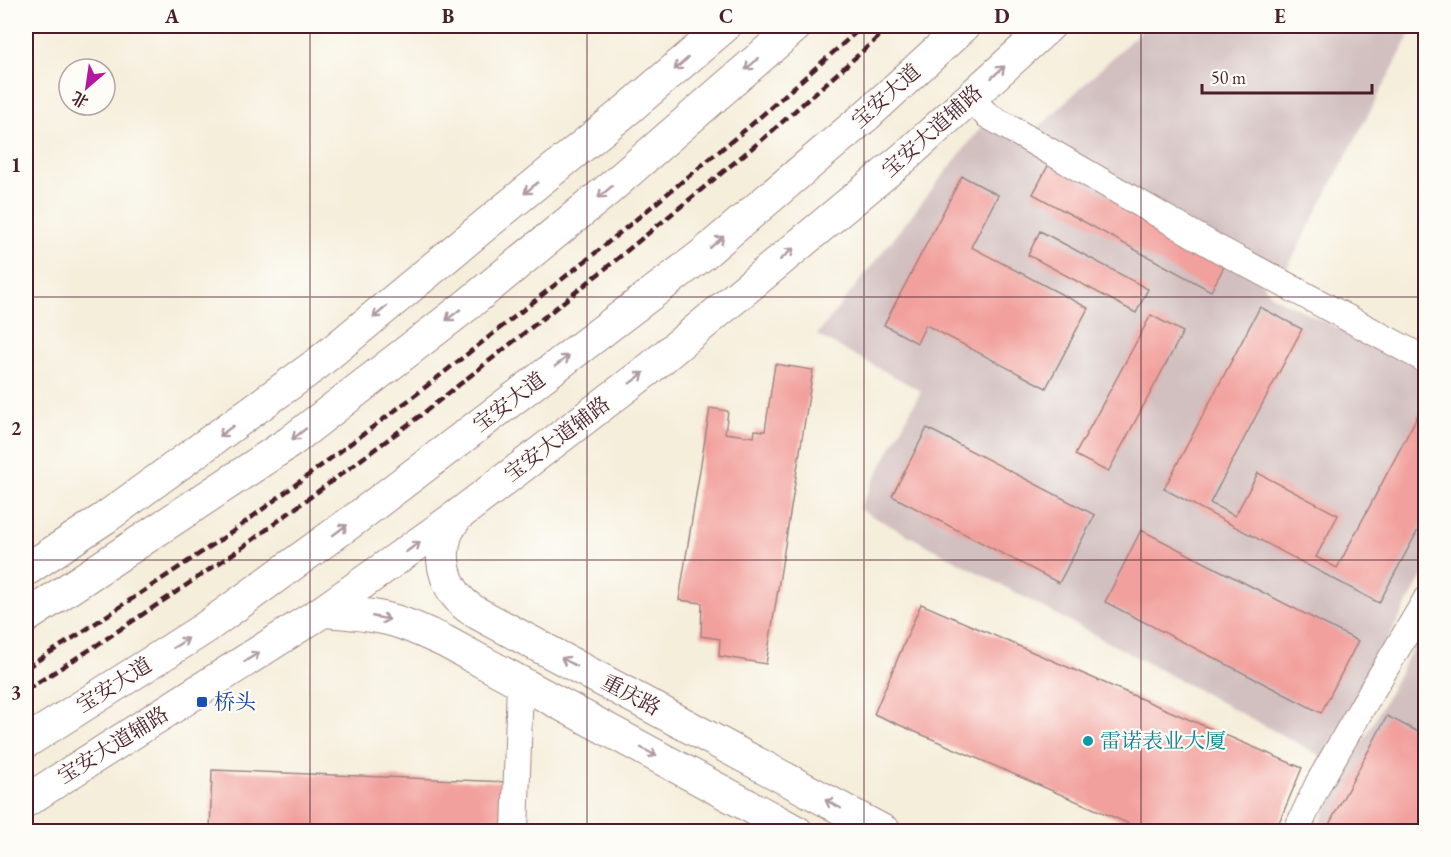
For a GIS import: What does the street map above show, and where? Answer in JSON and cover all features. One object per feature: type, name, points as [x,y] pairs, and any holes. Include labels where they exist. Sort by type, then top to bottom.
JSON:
[{"type":"main road","points":[[26,570],[105,518],[317,364],[628,109],[725,26]]},
{"type":"main road","points":[[26,617],[290,442],[466,306],[592,202],[796,26]]},
{"type":"main road","name":"宝安大道","points":[[26,742],[205,628],[358,517],[701,256],[867,115],[964,26]]},
{"type":"main road","name":"宝安大道辅路","points":[[26,801],[323,611],[457,516],[648,370],[906,156],[1049,26]]},
{"type":"main road","name":"重庆路","points":[[457,516],[447,531],[443,550],[444,567],[450,586],[463,603],[477,613],[885,831]]},
{"type":"main road","name":"重庆路","points":[[323,611],[394,621],[444,641],[607,730],[767,824],[797,831]]},
{"type":"main road","points":[[607,730],[627,693]]},
{"type":"lane","points":[[970,98],[987,115],[1217,248],[1425,360]]},
{"type":"lane","points":[[1296,831],[1324,774],[1425,600]]},
{"type":"lane","points":[[515,831],[520,683]]},
{"type":"shaded area","points":[[1146,26],[1415,26],[1282,278],[1034,132]]},
{"type":"shaded area","points":[[986,121],[1253,273],[1272,296],[1425,370],[1425,571],[1323,757],[859,509],[921,391],[817,335]]},
{"type":"shaded area","points":[[1425,626],[1425,831],[1315,831]]},
{"type":"building","points":[[1049,164],[1227,261],[1211,291],[1033,194]]},
{"type":"building","points":[[962,176],[998,195],[971,247],[1088,308],[1046,388],[926,325],[917,343],[884,325]]},
{"type":"building","points":[[1040,231],[1148,289],[1136,313],[1028,255]]},
{"type":"building","points":[[1260,307],[1302,329],[1210,503],[1235,516],[1258,473],[1338,515],[1316,557],[1337,568],[1426,400],[1426,515],[1379,603],[1164,489]]},
{"type":"building","points":[[1151,315],[1183,332],[1108,472],[1075,455]]},
{"type":"building","points":[[775,364],[813,370],[766,664],[719,656],[720,639],[701,636],[702,603],[679,600],[710,408],[728,411],[725,433],[754,437],[755,430],[765,431]]},
{"type":"building","points":[[927,428],[1095,515],[1059,583],[892,496]]},
{"type":"building","points":[[1141,530],[1358,641],[1321,713],[1105,602]]},
{"type":"building","name":"雷诺表业大厦","points":[[921,604],[1302,768],[1275,832],[1148,832],[874,714]]},
{"type":"building","points":[[1387,716],[1426,736],[1426,832],[1325,832]]},
{"type":"building","points":[[212,770],[508,782],[507,832],[210,832]]},
{"type":"railway","points":[[26,668],[232,532],[409,400],[594,254],[751,125],[863,26]]},
{"type":"railway","points":[[26,690],[243,547],[421,415],[763,139],[891,26]]},
{"type":"place","name":"桥头","points":[[202,702]]},
{"type":"place","name":"雷诺表业大厦","points":[[1088,741]]}]
